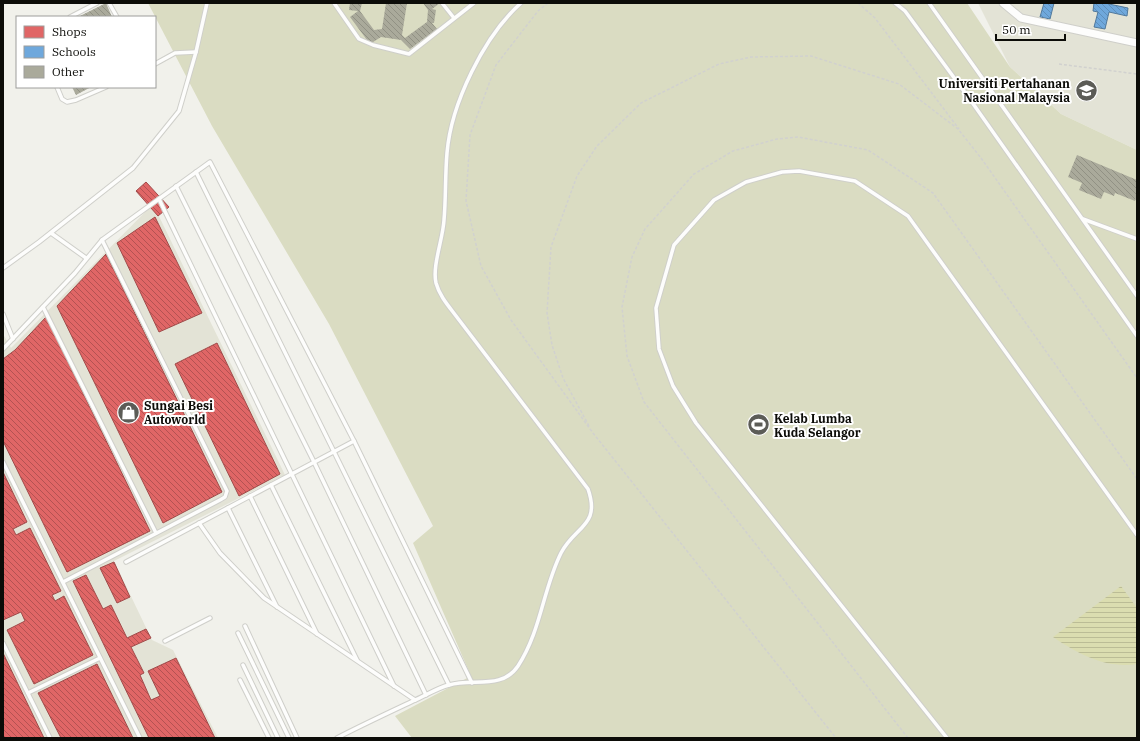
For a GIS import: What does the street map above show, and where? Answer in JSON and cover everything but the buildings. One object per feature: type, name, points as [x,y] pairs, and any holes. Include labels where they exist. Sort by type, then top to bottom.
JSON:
[{"type":"street","points":[[1003,3],[1021,18],[1137,43]]},
{"type":"lane","points":[[72,16],[97,3]]},
{"type":"lane","points":[[108,3],[116,16]]},
{"type":"lane","points":[[3,268],[51,233],[133,168],[179,111],[196,52],[207,3]]},
{"type":"lane","points":[[334,3],[359,39],[373,45],[409,54],[474,3]]},
{"type":"lane","points":[[442,3],[454,18]]},
{"type":"lane","points":[[337,738],[449,685],[496,682],[510,675],[519,666],[536,630],[553,571],[562,551],[586,524],[592,514],[592,498],[588,489],[453,312],[439,291],[436,282],[435,273],[444,222],[447,154],[450,128],[470,76],[488,42],[520,3]]},
{"type":"lane","points":[[895,3],[905,11],[969,98],[1137,336]]},
{"type":"lane","points":[[929,3],[1137,296]]},
{"type":"lane","points":[[156,63],[175,53],[196,52]]},
{"type":"lane","points":[[57,88],[62,99],[67,102],[76,100],[104,88]]},
{"type":"lane","points":[[3,349],[76,273],[86,258],[102,240],[210,162],[354,441],[472,683]]},
{"type":"lane","points":[[947,738],[696,423],[673,386],[659,349],[656,308],[674,245],[714,200],[746,182],[782,172],[799,171],[855,181],[908,216],[1137,536]]},
{"type":"lane","points":[[196,172],[449,685]]},
{"type":"lane","points":[[176,186],[314,462],[426,695]]},
{"type":"lane","points":[[159,199],[394,686]]},
{"type":"lane","points":[[1082,218],[1137,238]]},
{"type":"lane","points":[[51,233],[86,258]]},
{"type":"lane","points":[[63,582],[220,500],[225,497],[227,491],[102,240]]},
{"type":"lane","points":[[43,307],[156,533]]},
{"type":"lane","points":[[3,314],[13,339]]},
{"type":"lane","points":[[126,562],[354,441]]},
{"type":"lane","points":[[3,462],[140,738]]},
{"type":"lane","points":[[271,485],[358,662]]},
{"type":"lane","points":[[250,496],[317,634]]},
{"type":"lane","points":[[228,508],[278,609]]},
{"type":"lane","points":[[199,523],[220,553],[264,598],[278,609],[416,700]]},
{"type":"lane","points":[[165,641],[210,618]]},
{"type":"lane","points":[[245,626],[297,738]]},
{"type":"lane","points":[[238,633],[289,738]]},
{"type":"lane","points":[[3,643],[50,738]]},
{"type":"lane","points":[[28,693],[100,658]]},
{"type":"lane","points":[[243,665],[278,738]]},
{"type":"lane","points":[[240,680],[269,738]]},
{"type":"path","points":[[548,3],[538,10],[496,65],[470,135],[466,201],[482,266],[511,320],[592,433],[836,738]]},
{"type":"path","points":[[858,3],[875,18],[981,158],[1137,378]]},
{"type":"path","points":[[592,433],[563,378],[552,345],[547,313],[551,247],[577,176],[598,146],[642,103],[719,64],[751,57],[811,56],[899,84],[958,129],[981,158]]},
{"type":"path","points":[[1059,64],[1137,74]]},
{"type":"path","points":[[908,738],[644,402],[627,356],[622,307],[632,257],[645,229],[694,174],[733,151],[777,139],[798,137],[868,150],[933,193],[1137,479]]},
{"type":"shaded area","name":"Kelab Lumba Kuda Selangor","points":[[148,3],[967,3],[1010,67],[1061,114],[1137,150],[1137,738],[412,738],[395,716],[471,676],[413,543],[433,526],[329,324],[212,126]]},
{"type":"shaded area","name":"Universiti Pertahanan Nasional Malaysia","points":[[978,3],[1137,3],[1137,150],[1061,114],[1010,67]]},
{"type":"shaded area","name":"Sungai Besi Autoworld","points":[[153,204],[285,475],[114,561],[152,640],[173,650],[218,738],[3,738],[3,334],[11,348]]},
{"type":"shaded area","points":[[1121,586],[1137,608],[1137,664],[1114,664],[1093,659],[1072,649],[1053,637]]},
{"type":"place","name":"Universiti Pertahanan Nasional Malaysia","points":[[1086,90]]},
{"type":"place","name":"Sungai Besi Autoworld","points":[[128,412]]},
{"type":"place","name":"Kelab Lumba Kuda Selangor","points":[[759,425]]}]
